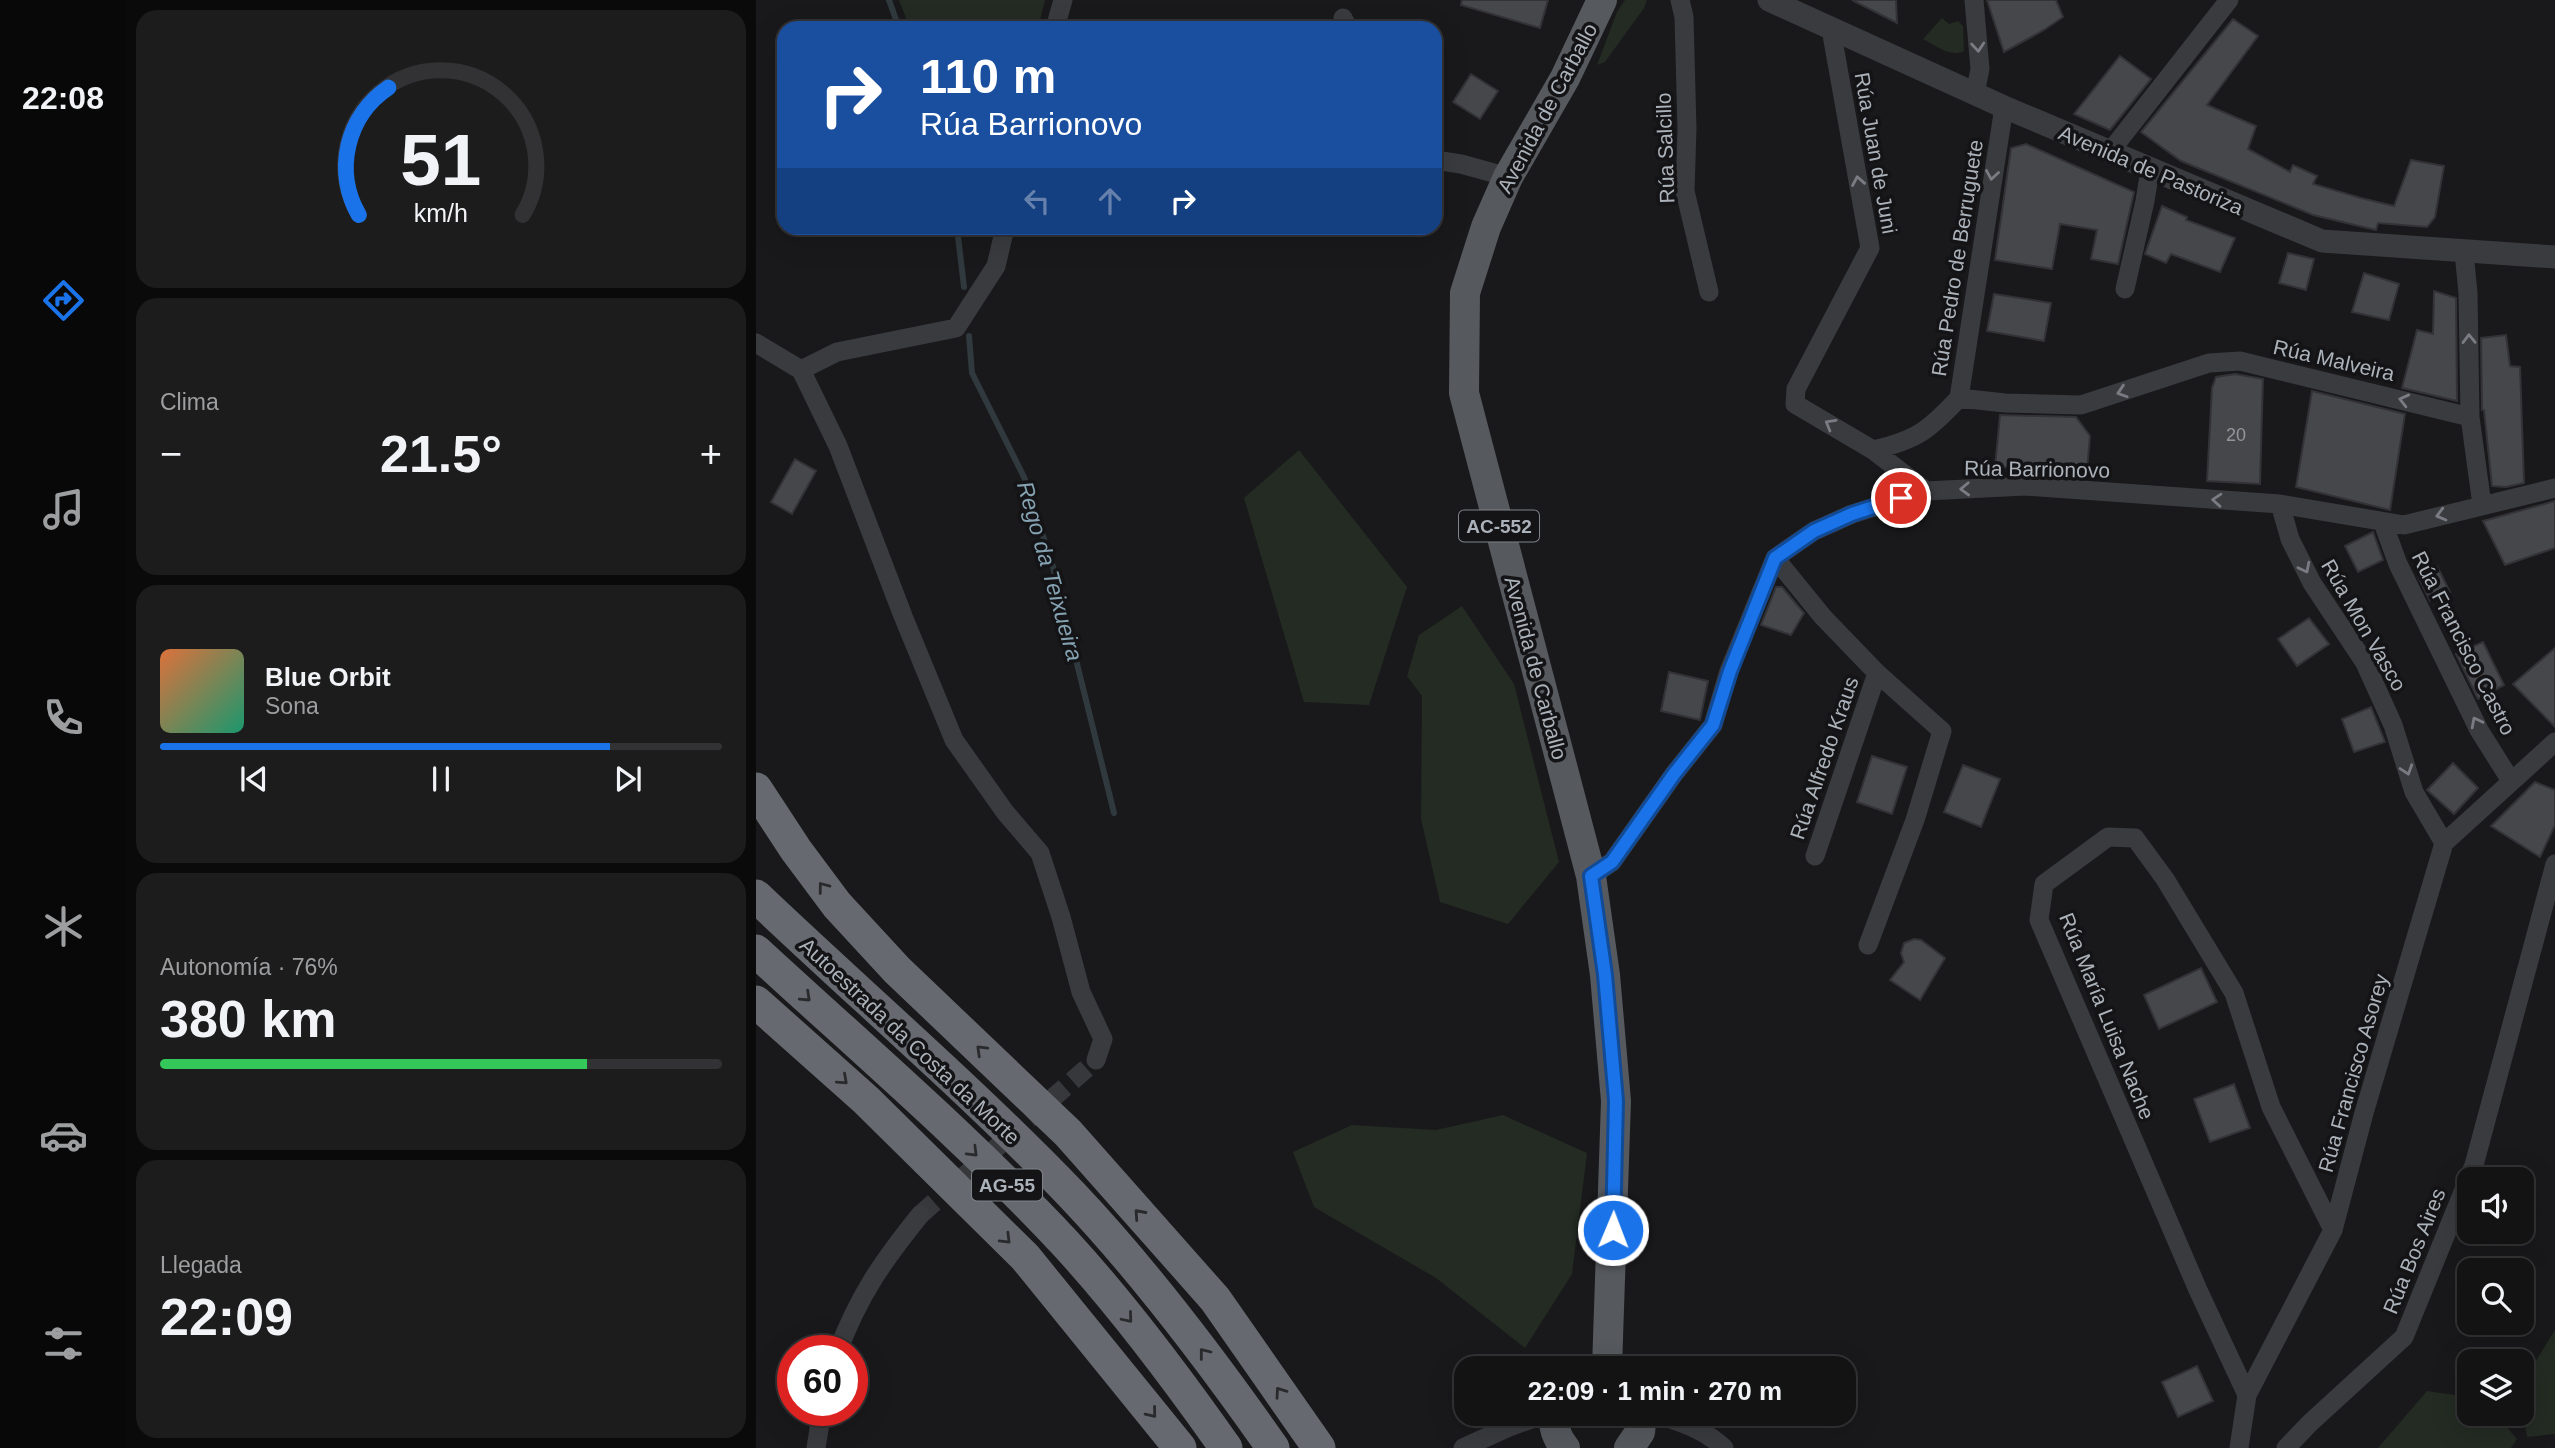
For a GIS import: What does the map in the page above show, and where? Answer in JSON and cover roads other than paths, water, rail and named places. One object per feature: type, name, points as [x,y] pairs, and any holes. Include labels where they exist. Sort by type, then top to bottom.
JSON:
[{"type":"highway","points":[[756,789],[796,850],[837,905],[897,970],[1068,1133],[1214,1299],[1319,1448]]},
{"type":"highway","name":"Autoestrada da Costa da Morte","points":[[756,896],[982,1105],[1073,1196],[1207,1357],[1273,1448]]},
{"type":"highway","name":"Autoestrada da Costa da Morte","points":[[756,951],[951,1131],[1066,1244],[1170,1369],[1226,1448]]},
{"type":"highway","points":[[756,1002],[866,1100],[1025,1257],[1180,1448]]},
{"type":"main road","name":"Avenida de Carballo","points":[[1602,0],[1565,78],[1508,177],[1486,227],[1465,293],[1464,393],[1591,876],[1605,975],[1616,1101],[1607,1356]]},
{"type":"main road","points":[[1553,1426],[1565,1448]]},
{"type":"main road","points":[[1629,1448],[1640,1432],[1641,1426]]},
{"type":"street","points":[[1057,21],[1063,0]]},
{"type":"street","name":"Rúa Salcillo","points":[[1680,0],[1684,17],[1687,129],[1685,191],[1709,292]]},
{"type":"street","name":"Avenida de Pastoriza","points":[[1769,0],[2109,153],[2322,241],[2555,257]]},
{"type":"street","points":[[1974,0],[1980,69],[1975,94]]},
{"type":"street","points":[[2109,153],[2229,0]]},
{"type":"street","name":"Rúa Juan de Juni","points":[[1830,29],[1870,248],[1796,389],[1795,404],[1873,450],[1926,491]]},
{"type":"street","name":"Rúa Pedro de Berruguete","points":[[1873,450],[1905,443],[1935,423],[1959,398],[2004,107]]},
{"type":"street","points":[[1442,161],[1508,177]]},
{"type":"street","points":[[2125,289],[2146,201],[2150,170]]},
{"type":"street","points":[[801,370],[837,352],[956,328],[996,266],[1003,235]]},
{"type":"street","points":[[2463,252],[2468,293],[2470,417],[2483,505]]},
{"type":"street","points":[[756,343],[801,370],[838,446],[954,740],[1005,812],[1040,853],[1081,992],[1103,1039],[1096,1060]]},
{"type":"street","name":"Rúa Malveira","points":[[1959,398],[2005,403],[2081,405],[2209,363],[2239,361],[2470,417]]},
{"type":"street","name":"Rúa Barrionovo","points":[[1775,558],[1814,531],[1926,491],[2025,486],[2280,505],[2404,525],[2555,488]]},
{"type":"street","name":"Rúa Mon Vasco","points":[[2280,505],[2290,539],[2312,583],[2365,663],[2393,725],[2414,792],[2444,843]]},
{"type":"street","name":"Rúa Francisco Castro","points":[[2383,523],[2398,564],[2479,730],[2511,781]]},
{"type":"street","points":[[1591,876],[1612,862],[1674,774],[1713,725],[1730,671],[1775,558],[1823,617],[1877,673],[1942,731],[1915,820],[1868,945]]},
{"type":"street","name":"Rúa Alfredo Kraus","points":[[1815,856],[1877,673]]},
{"type":"street","points":[[2444,843],[2555,742]]},
{"type":"street","name":"Rúa María Luisa Nache","points":[[2247,1395],[2198,1290],[2039,920],[2044,884],[2108,837],[2135,838],[2165,879],[2234,993],[2271,1107],[2333,1230]]},
{"type":"street","name":"Rúa Francisco Asorey","points":[[2239,1448],[2247,1395],[2333,1230],[2364,1113],[2444,843]]},
{"type":"street","name":"Rúa Bos Aires","points":[[2287,1448],[2310,1423],[2404,1337],[2474,1165],[2555,864]]},
{"type":"street","points":[[844,1335],[852,1314],[882,1263],[920,1215]]},
{"type":"street","points":[[817,1448],[820,1426]]},
{"type":"street","points":[[1463,1448],[1512,1426]]},
{"type":"street","points":[[1691,1426],[1710,1435],[1724,1448]]},
{"type":"waterway","name":"Rego da Teixueira","points":[[889,0],[896,21]]},
{"type":"waterway","name":"Rego da Teixueira","points":[[958,235],[964,287]]},
{"type":"waterway","name":"Rego da Teixueira","points":[[969,336],[972,373],[1024,477],[1053,567],[1114,813]]},
{"type":"tunnel","points":[[920,1215],[1096,1060]]}]
